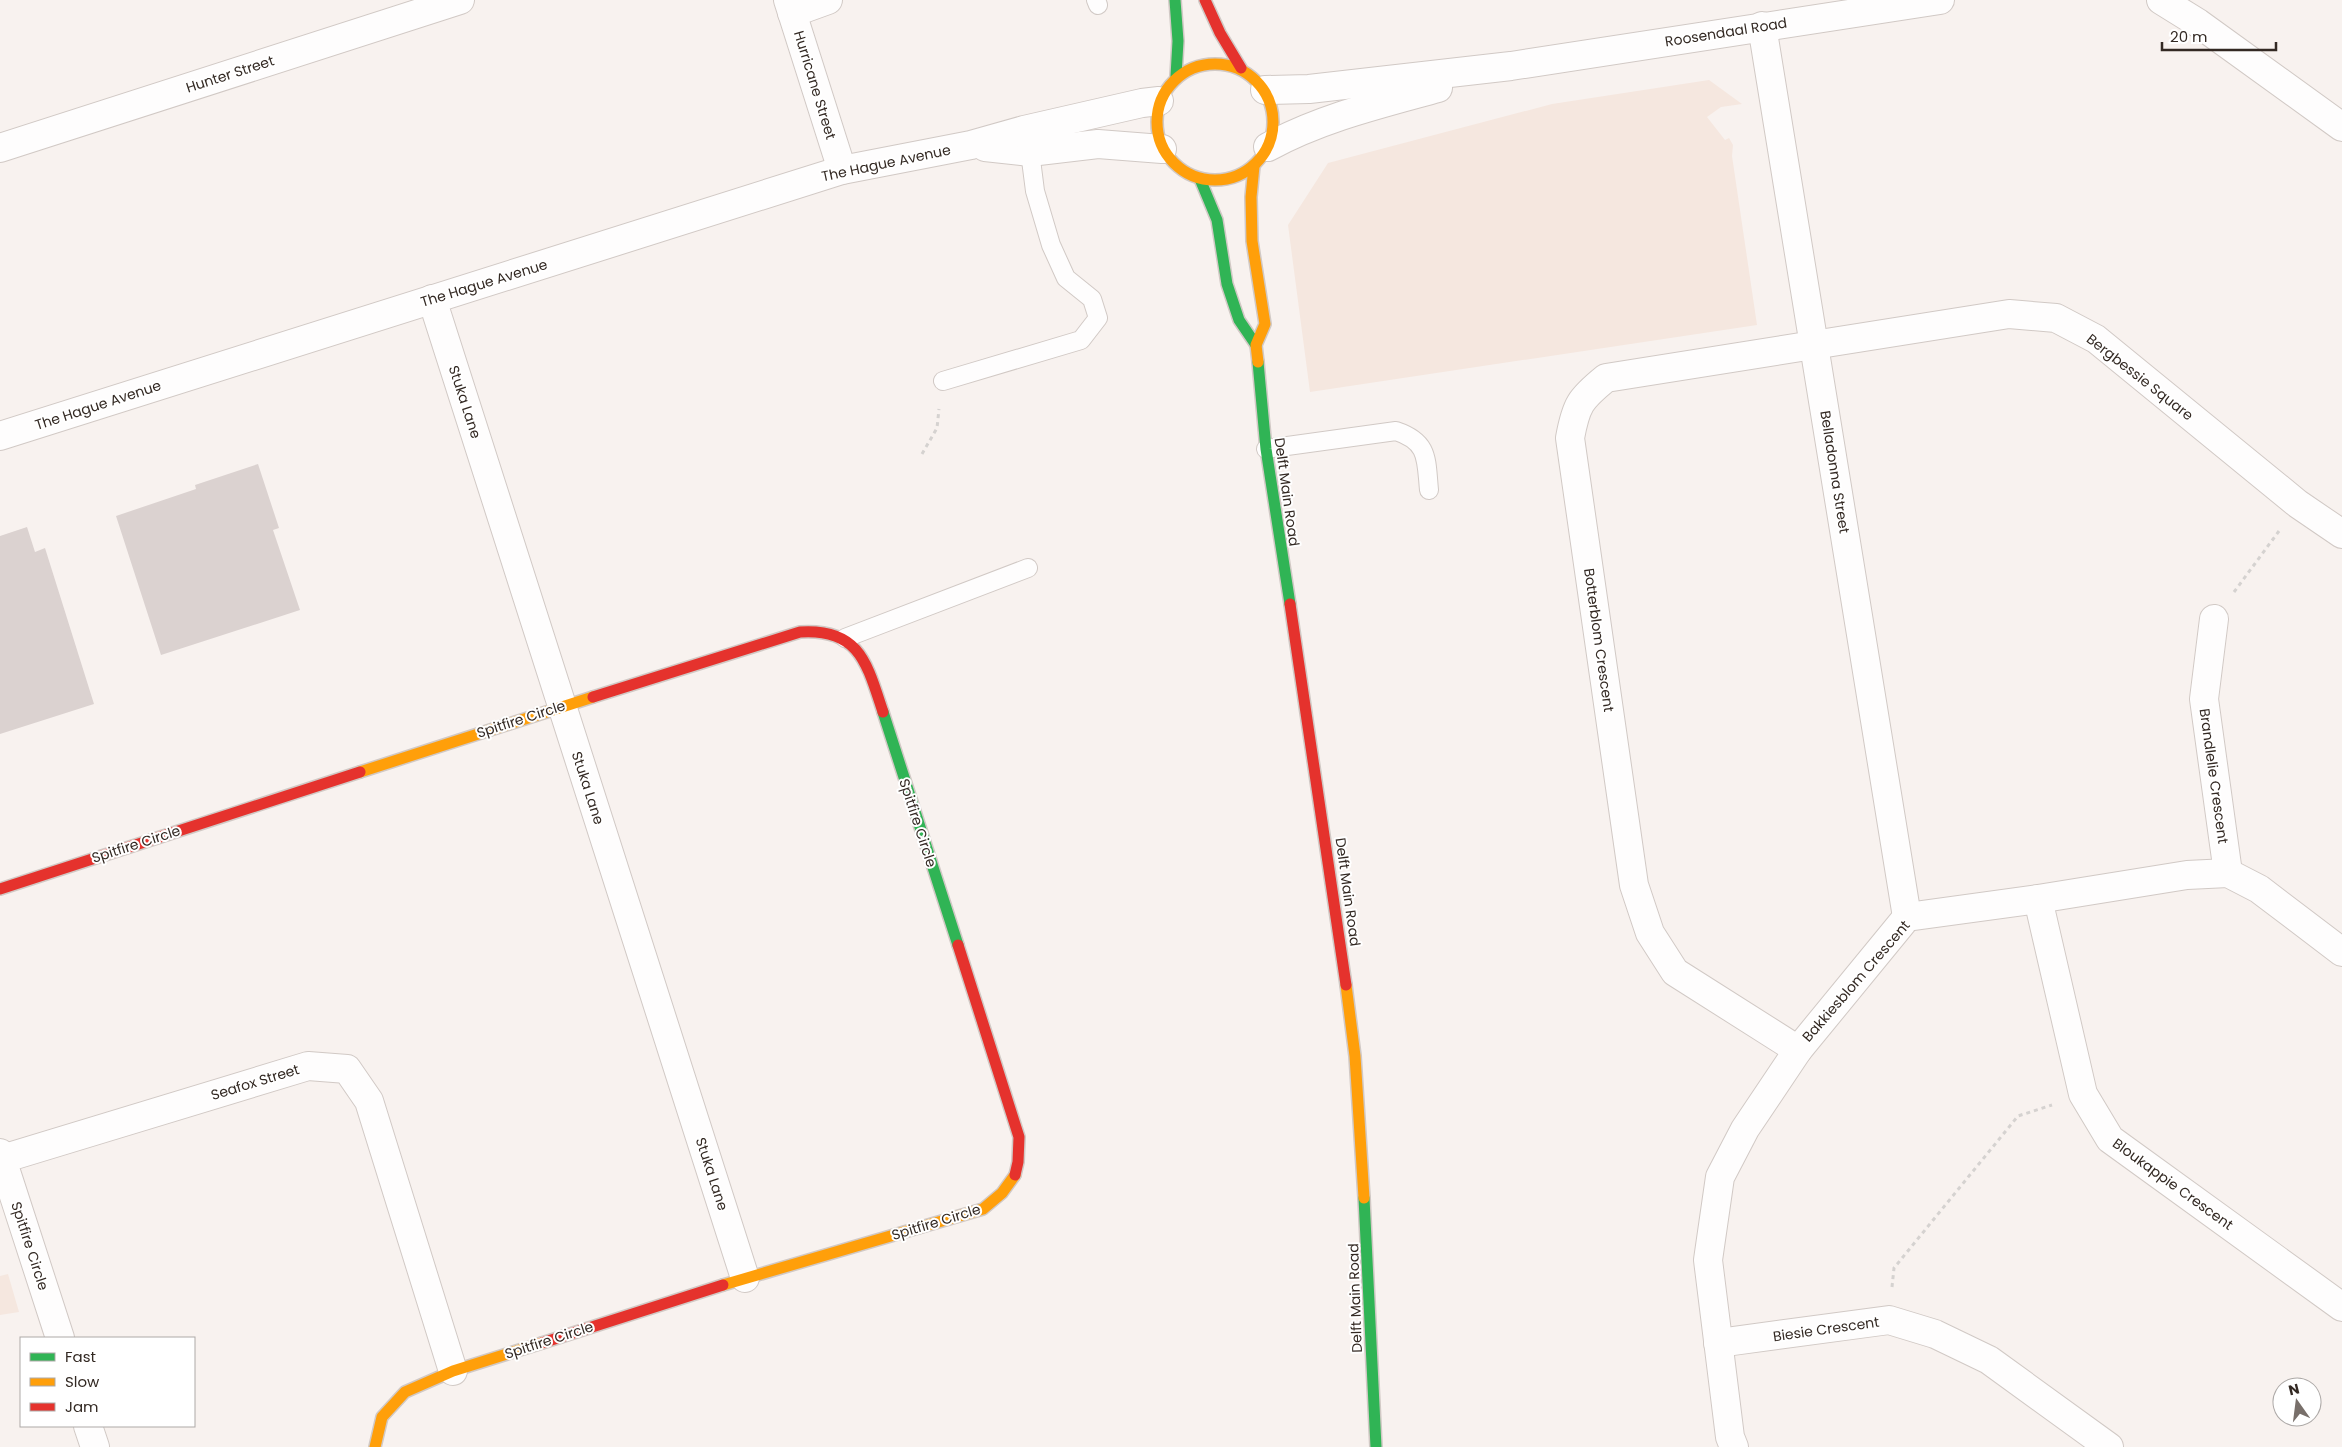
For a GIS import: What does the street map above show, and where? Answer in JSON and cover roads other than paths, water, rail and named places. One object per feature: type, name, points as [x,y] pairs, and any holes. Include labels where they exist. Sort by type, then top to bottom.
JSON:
[{"type":"street","name":"Hunter Street","points":[[0,148],[460,0]]},
{"type":"street","points":[[790,6],[828,0]]},
{"type":"street","points":[[1175,0],[1178,41],[1176,76],[1159,101],[1155,126],[1162,149],[1178,168],[1200,179],[1228,179],[1261,156],[1274,118],[1265,90],[1241,68],[1220,33],[1205,0]]},
{"type":"street","name":"Roosendaal Road","points":[[1265,90],[1310,89],[1512,66],[1940,0]]},
{"type":"street","points":[[2161,0],[2198,23],[2342,127]]},
{"type":"street","name":"Hurricane Street","points":[[790,6],[842,170]]},
{"type":"street","name":"Belladonna Street","points":[[1762,26],[1907,917]]},
{"type":"street","points":[[1176,76],[1207,63],[1241,68]]},
{"type":"street","name":"Roosendaal Road","points":[[1261,156],[1304,129],[1334,118],[1512,66]]},
{"type":"street","name":"The Hague Avenue","points":[[0,436],[842,170],[971,146],[1024,130],[1142,103],[1159,101]]},
{"type":"street","name":"The Hague Avenue","points":[[971,146],[1030,152],[1098,144],[1162,149]]},
{"type":"street","name":"Delft Main Road","points":[[1261,156],[1251,197],[1252,241],[1264,324],[1256,345],[1266,450],[1338,922],[1355,1056],[1368,1241],[1376,1447]]},
{"type":"street","name":"Delft Main Road","points":[[1200,179],[1216,220],[1228,284],[1239,320],[1256,345]]},
{"type":"street","name":"Stuka Lane","points":[[432,299],[745,1278]]},
{"type":"street","name":"Bergbessie Square","points":[[1814,344],[2010,314],[2056,318],[2096,339],[2298,504],[2342,534]]},
{"type":"street","name":"Botterblom Crescent","points":[[1798,1050],[1675,972],[1650,933],[1634,885],[1570,438],[1575,411],[1586,393],[1606,378],[1814,344]]},
{"type":"street","name":"Brandlelie Crescent","points":[[2214,619],[2204,699],[2228,873]]},
{"type":"street","name":"Spitfire Circle","points":[[0,889],[562,706],[800,632],[824,631],[845,638],[854,646],[868,666],[1019,1137],[1019,1166],[1007,1190],[983,1209],[745,1278],[453,1371],[405,1392],[382,1417],[375,1447]]},
{"type":"street","points":[[2228,873],[2259,889],[2342,952]]},
{"type":"street","name":"Bakkiesblom Crescent","points":[[1734,1447],[1730,1437],[1708,1260],[1720,1177],[1745,1129],[1798,1050],[1907,917],[2038,900],[2187,875],[2228,873]]},
{"type":"street","name":"Bloukappie Crescent","points":[[2038,900],[2083,1094],[2110,1138],[2342,1306]]},
{"type":"street","name":"Seafox Street","points":[[1,1156],[308,1066],[347,1070],[369,1101],[453,1371]]},
{"type":"street","name":"Spitfire Circle","points":[[1,1156],[60,1337]]},
{"type":"street","name":"Biesie Crescent","points":[[1718,1343],[1889,1320],[1935,1334],[1989,1360],[2109,1447]]},
{"type":"street","points":[[88,1427],[95,1447]]},
{"type":"lane","points":[[943,381],[1081,340],[1098,318],[1092,299],[1066,278],[1051,245],[1035,191],[1030,152]]},
{"type":"lane","points":[[1266,450],[1396,431],[1411,436],[1421,446],[1426,465],[1429,490]]},
{"type":"lane","points":[[845,638],[1028,568]]}]
